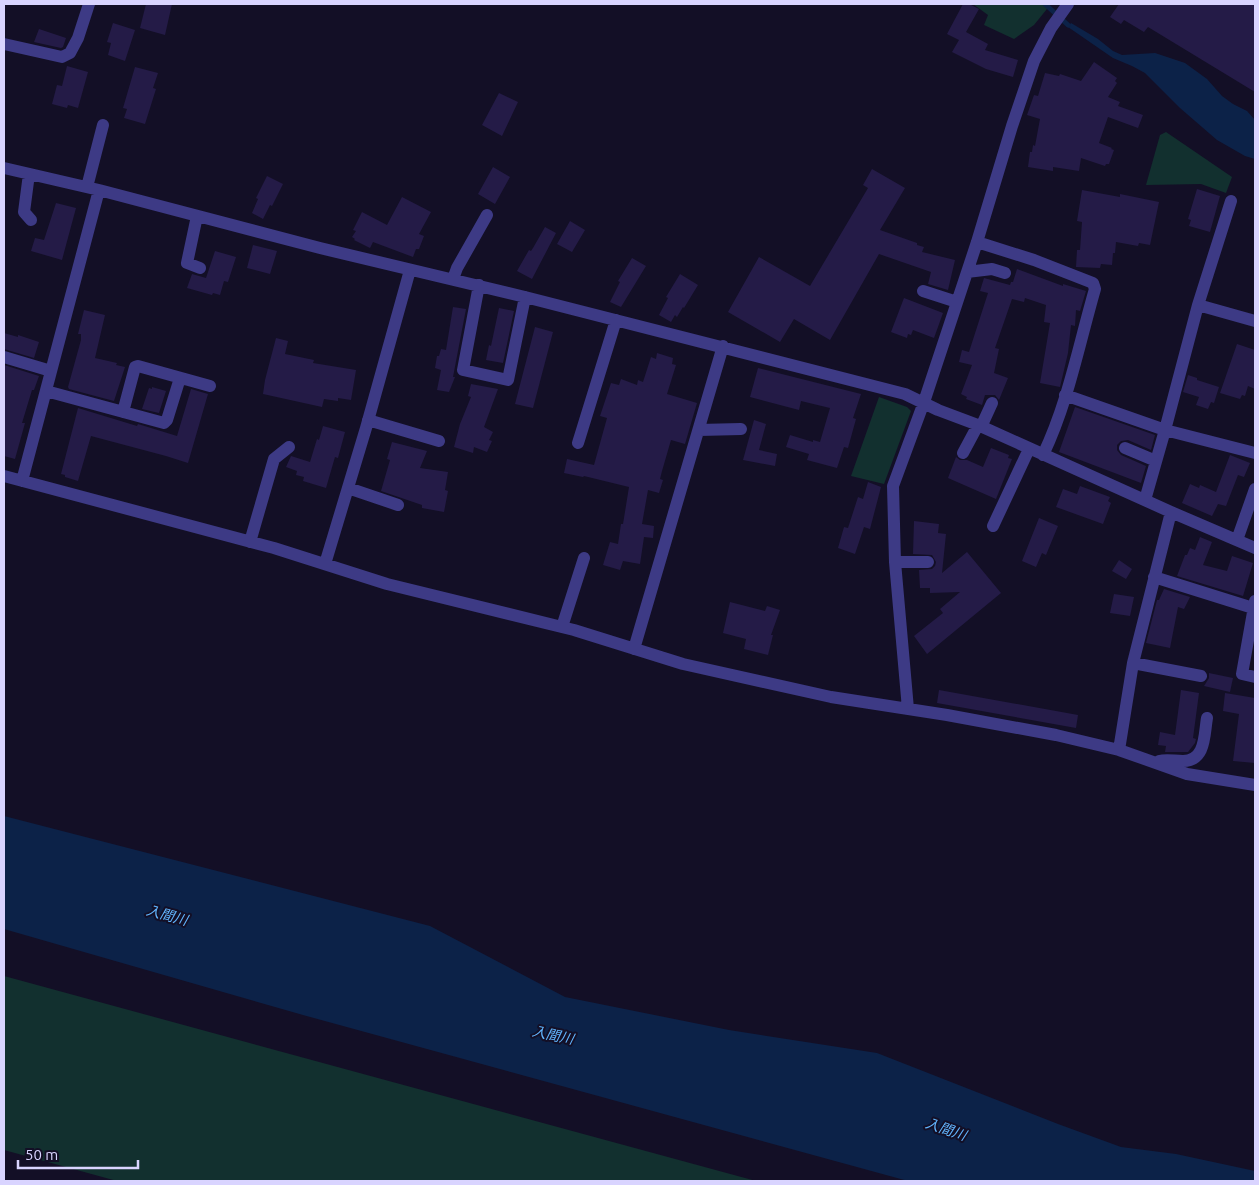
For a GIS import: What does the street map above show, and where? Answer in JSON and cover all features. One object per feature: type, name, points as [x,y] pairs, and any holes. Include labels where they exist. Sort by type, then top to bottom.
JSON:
[{"type":"street","points":[[4,44],[62,57],[70,54],[78,38],[89,4]]},
{"type":"street","points":[[908,709],[895,562],[892,486],[924,402],[958,302],[1034,61],[1051,28],[1068,4]]},
{"type":"street","points":[[22,481],[51,371],[93,188],[103,124]]},
{"type":"street","points":[[4,168],[93,188],[410,270],[479,285],[723,346],[905,394],[1255,548]]},
{"type":"street","points":[[29,174],[24,212],[31,220]]},
{"type":"street","points":[[1145,500],[1166,430],[1198,304],[1231,201]]},
{"type":"street","points":[[453,279],[457,268],[487,214]]},
{"type":"street","points":[[197,216],[187,263],[200,268]]},
{"type":"street","points":[[977,242],[1034,260],[1093,283],[1095,289],[1065,395],[1043,455]]},
{"type":"street","points":[[325,564],[410,270]]},
{"type":"street","points":[[967,272],[992,270],[1005,273]]},
{"type":"street","points":[[479,285],[463,370],[508,380],[524,297]]},
{"type":"street","points":[[923,291],[958,302]]},
{"type":"street","points":[[1198,304],[1255,321]]},
{"type":"street","points":[[578,443],[616,320]]},
{"type":"street","points":[[634,649],[723,346]]},
{"type":"street","points":[[4,357],[51,371]]},
{"type":"street","points":[[123,412],[135,367],[138,366],[210,386]]},
{"type":"street","points":[[46,390],[164,423],[167,420],[180,378]]},
{"type":"street","points":[[1065,395],[1166,430],[1255,454]]},
{"type":"street","points":[[963,453],[992,403]]},
{"type":"street","points":[[368,420],[439,441]]},
{"type":"street","points":[[699,430],[741,429]]},
{"type":"street","points":[[250,542],[274,459],[289,447]]},
{"type":"street","points":[[1125,448],[1156,461]]},
{"type":"street","points":[[993,526],[1029,449]]},
{"type":"street","points":[[4,476],[250,542],[387,584],[562,627],[682,664],[812,693],[1056,735],[1119,750],[1187,774],[1255,785]]},
{"type":"street","points":[[348,488],[398,505]]},
{"type":"street","points":[[1236,540],[1255,489]]},
{"type":"street","points":[[1119,750],[1133,663],[1171,512]]},
{"type":"street","points":[[562,627],[584,558]]},
{"type":"street","points":[[895,562],[928,562]]},
{"type":"street","points":[[1154,578],[1254,605],[1242,674],[1255,677]]},
{"type":"street","points":[[1133,663],[1201,676]]},
{"type":"street","points":[[1156,762],[1165,759],[1186,761],[1198,756],[1201,751],[1207,718]]},
{"type":"green space","points":[[973,4],[1051,4],[1034,25],[1014,39],[984,25],[988,15]]},
{"type":"green space","points":[[1166,132],[1232,177],[1226,193],[1201,184],[1146,185],[1160,135]]},
{"type":"green space","points":[[879,397],[907,407],[911,411],[884,484],[851,476]]},
{"type":"green space","points":[[4,976],[756,1181],[117,1181],[4,1150]]},
{"type":"water","points":[[1071,23],[1122,55],[1155,53],[1185,63],[1207,79],[1222,96],[1247,111],[1255,120],[1255,159],[1245,156],[1217,140],[1180,108],[1145,73],[1113,58],[1068,27]]},
{"type":"water","name":"入間川","points":[[4,816],[430,926],[565,997],[729,1030],[877,1053],[1121,1147],[1176,1154],[1255,1171],[1255,1181],[908,1181],[303,1015],[4,929]]},
{"type":"building","points":[[146,4],[172,4],[165,35],[140,28]]},
{"type":"building","points":[[963,4],[969,4],[979,9],[966,32],[988,44],[985,50],[1018,60],[1013,77],[986,69],[952,52],[959,40],[947,34]]},
{"type":"building","points":[[1119,4],[1255,4],[1255,92],[1148,27],[1144,32],[1124,20],[1121,24],[1110,17]]},
{"type":"building","points":[[113,23],[135,30],[125,61],[108,55],[111,43],[107,42]]},
{"type":"building","points":[[39,29],[66,38],[63,47],[34,42]]},
{"type":"building","points":[[1094,62],[1117,78],[1115,81],[1117,83],[1108,97],[1120,102],[1118,106],[1143,115],[1138,128],[1108,117],[1099,143],[1114,150],[1109,164],[1105,166],[1081,158],[1079,171],[1053,167],[1053,171],[1028,167],[1030,152],[1032,152],[1033,145],[1035,146],[1040,119],[1027,115],[1034,95],[1038,96],[1045,73],[1059,76],[1060,74],[1081,81]]},
{"type":"building","points":[[67,66],[88,72],[78,108],[68,105],[67,108],[52,104],[57,85],[62,86]]},
{"type":"building","points":[[135,67],[158,73],[153,88],[156,89],[145,124],[124,118],[127,109],[123,108]]},
{"type":"building","points":[[499,93],[518,102],[502,136],[482,125]]},
{"type":"building","points":[[493,167],[510,177],[495,204],[478,194]]},
{"type":"building","points":[[872,169],[905,188],[880,230],[917,243],[917,245],[924,247],[922,252],[955,260],[948,290],[928,284],[931,272],[879,254],[830,340],[794,319],[780,342],[728,312],[759,257],[810,286],[868,188],[863,185]]},
{"type":"building","points":[[267,176],[283,184],[263,219],[252,213],[258,199],[256,198]]},
{"type":"building","points":[[1197,189],[1220,196],[1210,232],[1189,226],[1191,220],[1188,219]]},
{"type":"building","points":[[1082,190],[1120,197],[1120,194],[1159,202],[1150,245],[1139,243],[1138,246],[1116,242],[1112,265],[1101,264],[1100,268],[1076,267],[1077,250],[1080,250],[1082,222],[1077,221]]},
{"type":"building","points":[[402,197],[431,212],[419,234],[424,236],[419,249],[416,249],[413,257],[373,242],[370,248],[354,240],[352,237],[356,231],[353,230],[362,212],[387,225]]},
{"type":"building","points":[[56,203],[76,208],[62,260],[31,251],[35,238],[44,240]]},
{"type":"building","points":[[570,221],[585,230],[572,252],[557,244]]},
{"type":"building","points":[[545,227],[556,233],[532,279],[517,271]]},
{"type":"building","points":[[253,245],[277,251],[270,274],[247,268]]},
{"type":"building","points":[[215,251],[236,257],[228,282],[224,281],[220,295],[213,293],[212,295],[187,288],[192,274],[206,278]]},
{"type":"building","points":[[632,258],[646,266],[621,307],[610,302],[620,282],[618,281]]},
{"type":"building","points":[[1017,269],[1063,286],[1063,284],[1086,291],[1080,311],[1076,310],[1075,326],[1071,325],[1068,353],[1060,387],[1040,383],[1050,323],[1044,322],[1046,305],[1025,298],[1024,302],[1012,299],[995,348],[999,349],[994,373],[1008,378],[999,400],[995,395],[985,395],[982,405],[966,399],[967,397],[961,394],[972,365],[959,362],[962,350],[969,352],[988,293],[980,291],[984,278],[1010,285],[1013,282]]},
{"type":"building","points":[[680,274],[698,285],[684,308],[677,317],[675,315],[671,322],[659,315],[668,298],[666,297]]},
{"type":"building","points":[[904,298],[943,313],[934,338],[913,330],[911,335],[908,334],[907,338],[891,332]]},
{"type":"building","points":[[453,307],[466,309],[453,377],[455,377],[449,392],[437,390],[441,370],[435,368],[437,356],[439,356],[441,349],[446,350]]},
{"type":"building","points":[[499,308],[514,311],[503,363],[486,360]]},
{"type":"building","points":[[84,310],[105,315],[95,358],[117,363],[116,365],[125,367],[114,401],[69,389],[68,387],[81,340],[81,334],[78,334]]},
{"type":"building","points":[[535,327],[553,332],[533,408],[515,404]]},
{"type":"building","points":[[4,333],[18,337],[18,335],[39,342],[34,358],[4,349]]},
{"type":"building","points":[[276,338],[288,341],[285,354],[314,360],[313,363],[356,370],[351,400],[338,398],[338,401],[324,399],[322,407],[263,394]]},
{"type":"building","points":[[1237,344],[1255,350],[1255,389],[1248,386],[1245,396],[1242,395],[1240,399],[1220,393]]},
{"type":"building","points":[[657,353],[673,358],[672,364],[676,365],[667,394],[697,403],[685,444],[671,440],[660,479],[663,480],[659,493],[648,490],[642,524],[654,526],[653,538],[644,537],[640,564],[623,561],[620,570],[603,565],[610,542],[618,544],[629,487],[564,473],[567,459],[594,465],[607,418],[600,416],[611,383],[619,385],[621,379],[637,385],[638,380],[643,382],[651,357],[656,359]]},
{"type":"building","points":[[4,365],[39,376],[34,390],[32,390],[22,423],[25,423],[15,459],[4,456]]},
{"type":"building","points":[[758,368],[861,394],[853,418],[856,419],[848,448],[844,447],[837,468],[807,460],[809,454],[786,447],[790,435],[813,442],[813,440],[820,442],[830,408],[801,401],[799,410],[750,397]]},
{"type":"building","points":[[1188,375],[1219,387],[1214,403],[1211,402],[1208,409],[1196,405],[1199,397],[1183,392]]},
{"type":"building","points":[[471,384],[498,389],[484,427],[493,432],[489,440],[492,441],[487,452],[474,447],[473,453],[454,447],[460,424],[471,397],[468,396]]},
{"type":"building","points":[[152,387],[166,391],[159,413],[142,409],[149,388],[152,389]]},
{"type":"building","points":[[191,389],[208,394],[188,463],[91,436],[78,481],[61,474],[78,408],[177,436]]},
{"type":"building","points":[[1075,407],[1155,435],[1151,450],[1128,440],[1121,441],[1117,445],[1117,450],[1121,455],[1146,466],[1141,483],[1059,452]]},
{"type":"building","points":[[754,420],[766,424],[759,450],[777,454],[775,466],[743,460]]},
{"type":"building","points":[[323,426],[345,432],[338,458],[335,457],[326,488],[303,481],[304,477],[296,475],[297,471],[286,467],[291,456],[310,462]]},
{"type":"building","points":[[392,442],[427,451],[420,468],[448,472],[445,490],[448,491],[444,512],[422,508],[422,505],[381,491],[390,460],[387,459]]},
{"type":"building","points":[[991,448],[1009,455],[1008,458],[1012,459],[996,499],[948,478],[956,457],[983,467]]},
{"type":"building","points":[[1230,455],[1250,463],[1244,477],[1238,475],[1226,506],[1218,504],[1212,516],[1182,503],[1190,484],[1199,488],[1200,485],[1216,492]]},
{"type":"building","points":[[868,482],[881,487],[870,529],[864,527],[855,554],[838,548],[844,527],[848,528],[858,497],[863,499]]},
{"type":"building","points":[[1080,486],[1110,497],[1108,501],[1111,503],[1103,524],[1056,507],[1063,489],[1077,494]]},
{"type":"building","points":[[1039,518],[1058,526],[1046,555],[1042,553],[1036,567],[1022,561]]},
{"type":"building","points":[[914,521],[939,524],[938,533],[946,534],[942,573],[967,552],[1001,593],[927,654],[914,636],[943,613],[940,609],[960,592],[930,593],[930,588],[920,588],[919,570],[932,569],[936,562],[932,555],[913,554]]},
{"type":"building","points":[[1200,537],[1212,542],[1203,565],[1227,571],[1232,556],[1253,563],[1243,596],[1177,576],[1185,555],[1187,555],[1190,548],[1195,550]]},
{"type":"building","points":[[1119,560],[1132,569],[1126,579],[1112,571]]},
{"type":"building","points":[[1164,589],[1190,597],[1184,609],[1178,607],[1170,648],[1146,643],[1157,600],[1159,600]]},
{"type":"building","points":[[1114,594],[1134,597],[1130,616],[1110,613]]},
{"type":"building","points":[[730,602],[765,611],[767,606],[780,610],[771,635],[773,635],[768,655],[744,649],[746,639],[723,633]]},
{"type":"building","points":[[1209,673],[1233,678],[1230,692],[1204,686],[1209,678]]},
{"type":"building","points":[[939,690],[1078,715],[1076,728],[937,703]]},
{"type":"building","points":[[1181,690],[1199,693],[1193,738],[1196,739],[1195,743],[1188,752],[1165,752],[1166,746],[1158,745],[1160,732],[1175,735]]},
{"type":"building","points":[[1225,693],[1255,698],[1255,763],[1233,761],[1239,714],[1223,711]]},
{"type":"waterway","points":[[1045,4],[1068,25]]}]
